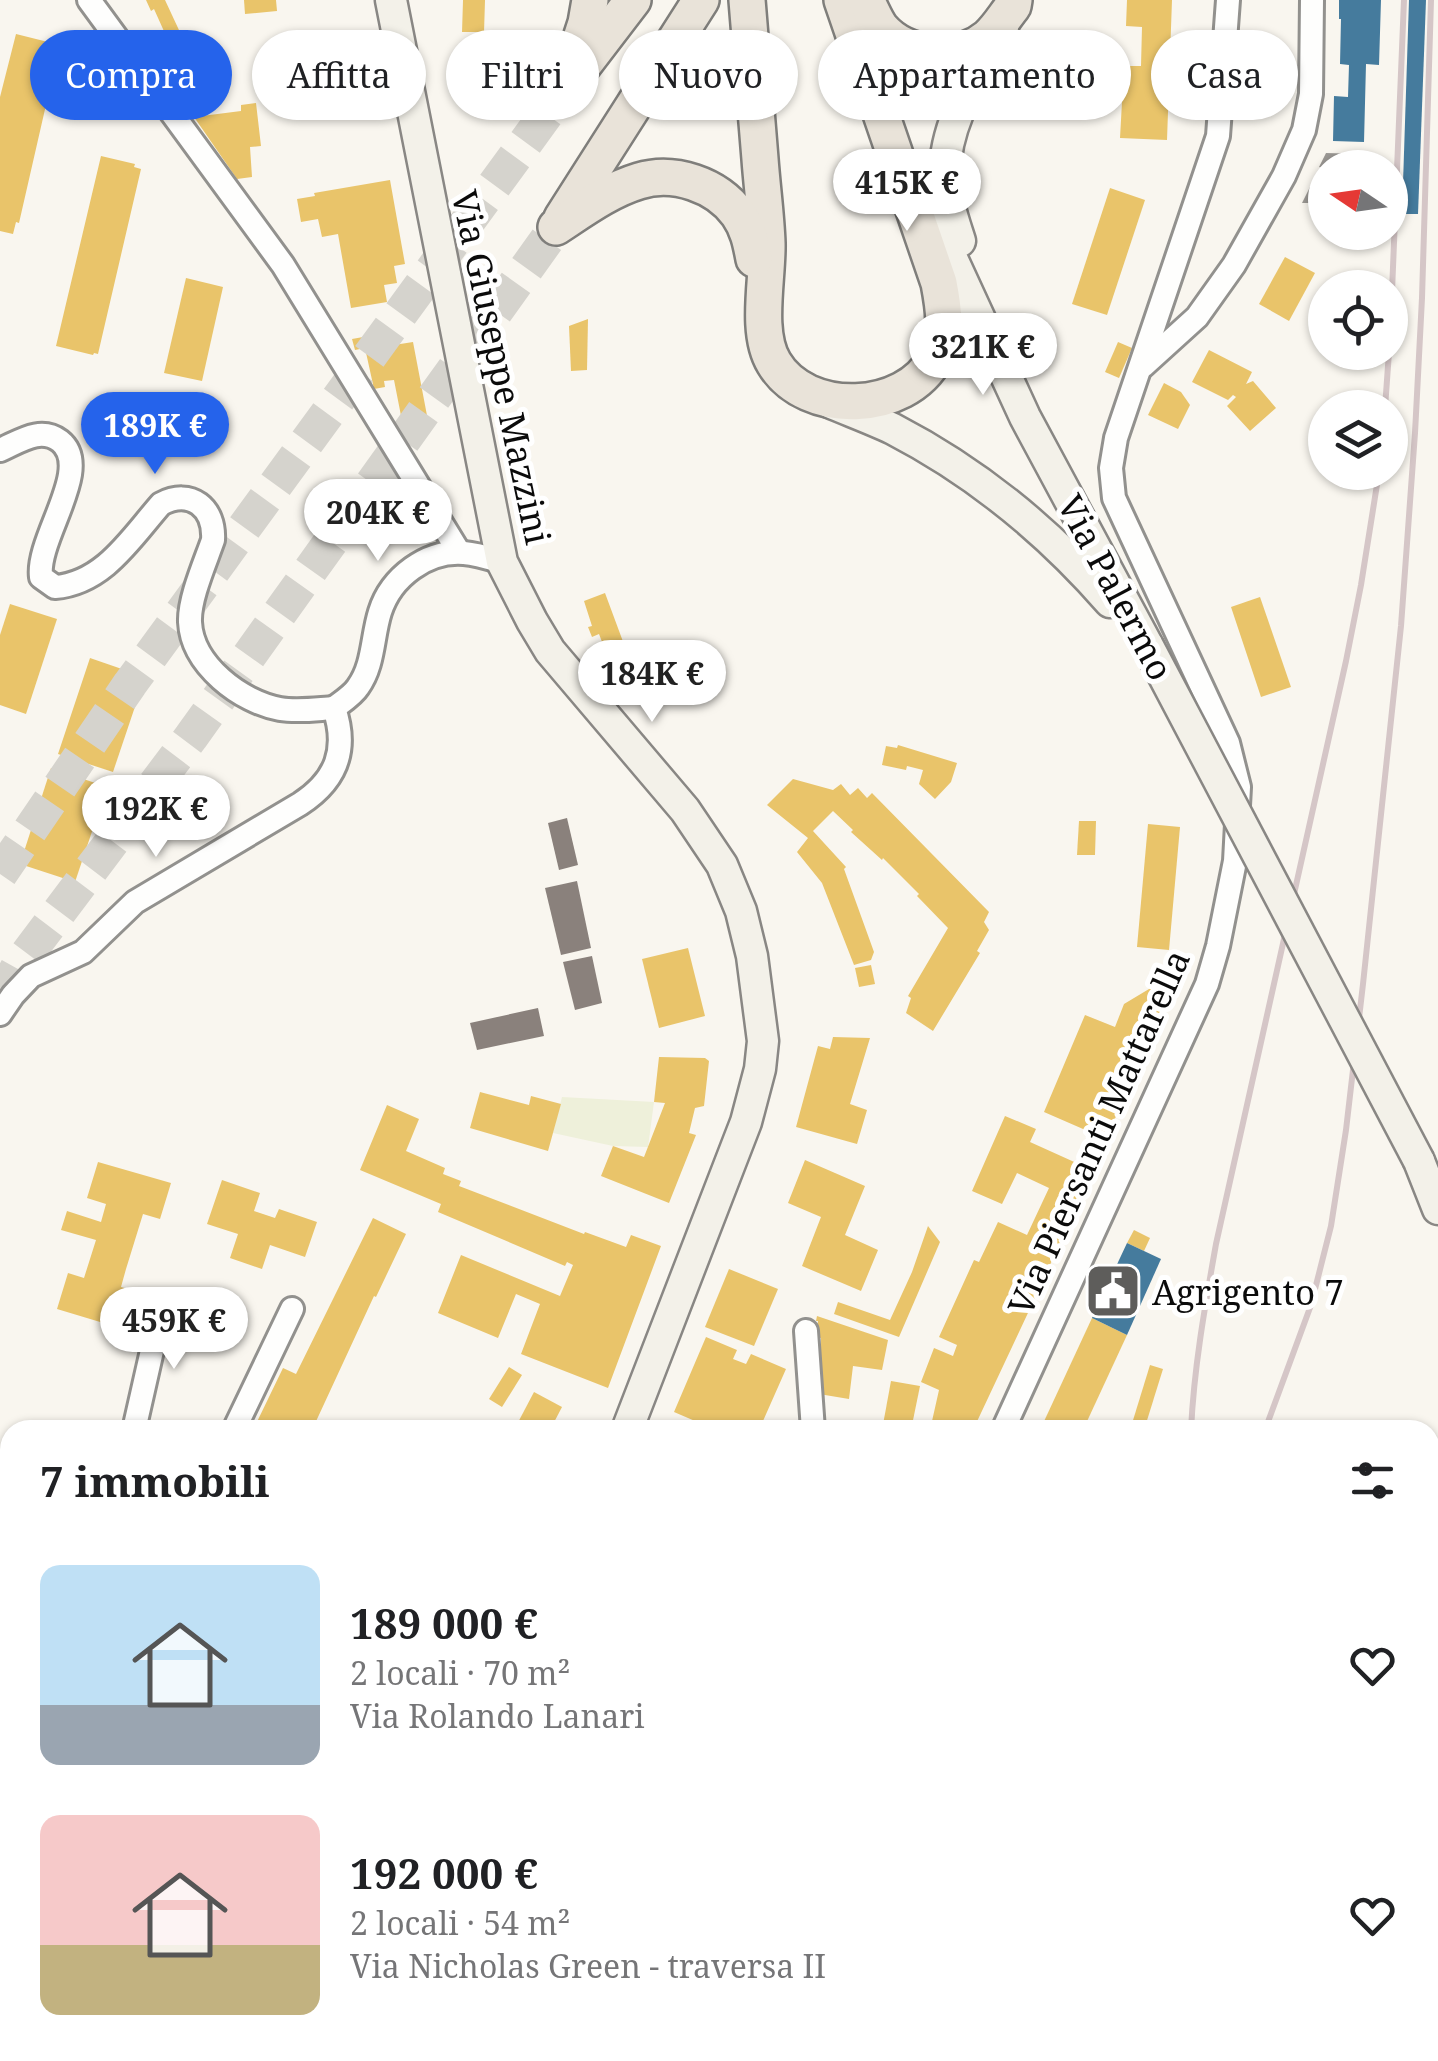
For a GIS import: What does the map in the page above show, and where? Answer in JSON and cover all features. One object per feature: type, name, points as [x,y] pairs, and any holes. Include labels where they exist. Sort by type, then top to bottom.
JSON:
[{"type":"main road","name":"Via Giuseppe Mazzini","points":[[391,0],[502,562],[550,651],[685,810],[722,864],[742,911],[752,956],[763,1041],[746,1122],[631,1420]]},
{"type":"main road","points":[[590,0],[576,56],[558,98],[633,0]]},
{"type":"main road","points":[[701,0],[556,227],[608,194],[641,180],[670,178],[696,183],[720,195],[738,213],[748,232],[764,318]]},
{"type":"main road","points":[[747,0],[767,244],[765,344],[774,364],[803,391],[896,431],[974,478],[1051,539],[1148,646]]},
{"type":"main road","name":"Via Palermo","points":[[842,0],[853,30]]},
{"type":"main road","points":[[866,0],[879,26],[897,42],[937,54],[971,48],[987,38],[1014,3]]},
{"type":"main road","points":[[996,353],[944,182],[946,149],[956,120],[1014,3]]},
{"type":"main road","points":[[820,398],[876,400],[898,392],[919,379],[935,359],[943,335],[945,312],[938,284],[884,120]]},
{"type":"main road","name":"Via Palermo","points":[[888,120],[1025,418],[1418,1162]]},
{"type":"main road","points":[[1418,1162],[1438,1190]]},
{"type":"main road","points":[[1418,1162],[1438,1199]]},
{"type":"main road","points":[[1418,1162],[1438,1209]]},
{"type":"street","points":[[89,0],[283,265],[459,552]]},
{"type":"street","name":"Via Piersanti Mattarella","points":[[1008,1420],[1208,984],[1236,861],[1239,787],[1228,743],[1114,498],[1111,484],[1116,438],[1218,136],[1228,0]]},
{"type":"street","points":[[1140,368],[1206,304],[1234,265],[1290,164],[1304,130],[1310,94],[1312,0]]},
{"type":"street","points":[[0,450],[38,434],[60,442],[70,456],[72,474],[50,528],[40,568],[41,577],[55,587],[84,580],[106,568],[161,504],[173,497],[201,506],[213,530],[213,540],[190,621],[201,654],[221,679],[268,706],[288,710],[334,708],[358,688],[370,660],[380,612],[394,586],[424,560],[459,552],[502,562]]},
{"type":"street","points":[[0,1014],[32,976],[83,952],[135,902],[321,788],[330,778],[340,752],[341,736],[334,708]]},
{"type":"street","points":[[136,1420],[163,1302]]},
{"type":"street","points":[[239,1420],[292,1309]]},
{"type":"street","points":[[806,1331],[812,1420]]},
{"type":"green space","points":[[562,1097],[654,1102],[648,1147],[613,1146],[553,1133]]},
{"type":"building: Abitazioni","points":[[146,0],[165,0],[179,30],[163,30],[154,9],[151,11]]},
{"type":"building: Abitazioni","points":[[244,0],[276,0],[277,11],[245,14]]},
{"type":"building: Abitazioni","points":[[463,0],[485,0],[484,30],[462,30]]},
{"type":"building: Abitazioni","points":[[1127,0],[1172,0],[1171,30],[1151,30],[1151,120],[1168,120],[1167,140],[1120,138],[1121,120],[1131,120],[1131,66],[1141,66],[1142,27],[1126,26]]},
{"type":"building: Abitazioni","points":[[16,34],[30,38],[30,120],[43,120],[19,223],[16,222],[13,234],[0,231],[0,97]]},
{"type":"building: Abitazioni","points":[[252,104],[252,120],[258,120],[261,146],[250,147],[252,177],[237,179],[196,120],[232,120],[232,112],[241,111],[241,105]]},
{"type":"building: Abitazioni","points":[[101,156],[141,169],[98,354],[93,355],[56,346]]},
{"type":"building: Abitazioni","points":[[390,180],[405,264],[394,266],[397,283],[384,285],[387,302],[351,308],[338,234],[322,237],[318,219],[301,222],[297,199]]},
{"type":"building: Abitazioni","points":[[1110,188],[1145,200],[1107,315],[1072,304]]},
{"type":"building: Abitazioni","points":[[1285,257],[1309,270],[1308,286],[1289,321],[1259,304]]},
{"type":"building: Abitazioni","points":[[186,278],[223,287],[202,381],[164,373]]},
{"type":"building: Abitazioni","points":[[588,319],[587,370],[571,371],[569,326]]},
{"type":"building: Abitazioni","points":[[391,332],[394,345],[413,342],[429,426],[404,431],[394,380],[384,381],[385,387],[374,389],[365,348],[355,350],[352,339]]},
{"type":"building: Abitazioni","points":[[1118,342],[1132,348],[1119,378],[1105,372]]},
{"type":"building: Abitazioni","points":[[1209,350],[1252,372],[1246,384],[1253,381],[1276,408],[1250,431],[1227,406],[1236,397],[1228,400],[1192,382]]},
{"type":"building: Abitazioni","points":[[1164,383],[1181,392],[1190,405],[1178,429],[1148,415]]},
{"type":"building: Abitazioni","points":[[605,593],[625,647],[635,659],[618,666],[607,655],[599,634],[592,637],[588,627],[592,626],[584,601]]},
{"type":"building: Abitazioni","points":[[1260,597],[1291,687],[1261,697],[1231,607]]},
{"type":"building: Abitazioni","points":[[10,604],[57,619],[26,714],[0,705],[0,635]]},
{"type":"building: Abitazioni","points":[[90,658],[145,677],[113,772],[58,754]]},
{"type":"building: Abitazioni","points":[[898,745],[957,763],[951,782],[935,799],[919,784],[923,770],[882,765],[886,746]]},
{"type":"building: Abitazioni","points":[[51,768],[107,787],[75,882],[20,864]]},
{"type":"building: Abitazioni","points":[[793,779],[833,790],[841,784],[850,795],[858,788],[867,798],[872,793],[989,912],[984,922],[989,930],[977,951],[980,953],[933,1031],[906,1013],[911,998],[908,996],[948,928],[919,894],[833,811],[813,831],[846,867],[874,952],[871,960],[854,965],[822,883],[797,852],[808,838],[767,805]]},
{"type":"building: Abitazioni","points":[[1079,821],[1096,821],[1095,855],[1077,855]]},
{"type":"building: Abitazioni","points":[[1148,824],[1180,827],[1169,950],[1137,947]]},
{"type":"building: Abitazioni","points":[[688,948],[705,1016],[659,1028],[642,959]]},
{"type":"building: Abitazioni","points":[[871,965],[875,984],[859,987],[855,968]]},
{"type":"building: Abitazioni","points":[[1154,986],[1171,993],[1106,1139],[1044,1112],[1085,1015],[1115,1027],[1124,1004]]},
{"type":"building: Abitazioni","points":[[833,1037],[870,1038],[850,1104],[867,1110],[857,1144],[796,1127],[818,1046],[830,1049]]},
{"type":"building: Abitazioni","points":[[659,1057],[709,1061],[704,1106],[695,1108],[689,1133],[696,1135],[669,1203],[601,1176],[613,1146],[644,1157],[665,1103],[654,1102]]},
{"type":"building: Abitazioni","points":[[480,1092],[529,1105],[531,1096],[561,1104],[548,1151],[470,1128]]},
{"type":"building: Abitazioni","points":[[387,1105],[419,1119],[406,1151],[445,1168],[443,1174],[461,1181],[459,1186],[626,1247],[631,1235],[661,1246],[608,1388],[521,1354],[540,1304],[516,1294],[498,1338],[438,1313],[461,1255],[560,1296],[573,1265],[567,1262],[565,1266],[438,1212],[441,1204],[360,1170]]},
{"type":"building: Abitazioni","points":[[1005,1116],[1036,1129],[1030,1142],[1092,1170],[978,1420],[932,1420],[939,1390],[921,1382],[934,1348],[953,1356],[957,1345],[939,1337],[974,1260],[979,1262],[998,1222],[1027,1235],[1049,1188],[1017,1173],[1002,1204],[972,1191]]},
{"type":"building: Abitazioni","points":[[805,1160],[865,1186],[845,1235],[878,1250],[861,1291],[802,1266],[821,1217],[788,1203]]},
{"type":"building: Abitazioni","points":[[98,1162],[171,1183],[160,1219],[143,1214],[121,1287],[141,1293],[130,1331],[57,1309],[68,1273],[84,1278],[96,1240],[61,1230],[67,1211],[101,1222],[106,1204],[87,1198]]},
{"type":"building: Abitazioni","points":[[222,1180],[260,1193],[254,1211],[275,1218],[279,1209],[317,1222],[305,1257],[270,1245],[262,1269],[230,1258],[238,1234],[207,1224]]},
{"type":"building: Abitazioni","points":[[373,1218],[406,1234],[317,1420],[258,1420],[283,1368],[296,1374]]},
{"type":"building: Abitazioni","points":[[928,1226],[940,1242],[899,1337],[834,1314],[838,1302],[890,1320]]},
{"type":"building: Abitazioni","points":[[1134,1230],[1150,1238],[1144,1251],[1127,1243]]},
{"type":"building: Abitazioni","points":[[729,1269],[778,1289],[754,1346],[705,1327]]},
{"type":"building: Abitazioni","points":[[817,1316],[888,1340],[882,1370],[853,1366],[849,1399],[819,1394],[821,1338],[816,1337]]},
{"type":"building: Abitazioni","points":[[1092,1318],[1127,1335],[1088,1420],[1045,1420]]},
{"type":"building: Abitazioni","points":[[706,1337],[737,1350],[733,1359],[746,1364],[751,1354],[786,1369],[763,1420],[693,1420],[674,1412]]},
{"type":"building: Abitazioni","points":[[1150,1365],[1163,1369],[1147,1420],[1133,1420]]},
{"type":"building: Abitazioni","points":[[509,1367],[522,1375],[502,1407],[489,1399]]},
{"type":"building: Abitazioni","points":[[891,1381],[920,1386],[913,1420],[884,1420]]},
{"type":"building: Abitazioni","points":[[534,1392],[562,1407],[555,1420],[519,1420]]},
{"type":"building: Pubblico","points":[[1339,0],[1381,0],[1379,65],[1366,64],[1364,142],[1333,141],[1334,96],[1348,97],[1349,65],[1340,64]]},
{"type":"building: Pubblico","points":[[1409,0],[1426,0],[1418,214],[1408,214],[1408,150],[1404,150]]},
{"type":"building: Pubblico","points":[[1127,1243],[1161,1259],[1127,1335],[1092,1318]]},
{"type":"building: Industria","points":[[567,818],[578,865],[559,870],[548,823]]},
{"type":"building: Industria","points":[[577,881],[591,948],[561,955],[545,888]]},
{"type":"building: Industria","points":[[592,956],[602,1003],[575,1010],[563,962]]},
{"type":"building: Industria","points":[[538,1008],[544,1036],[477,1050],[470,1023]]},
{"type":"tunnel","points":[[0,874],[130,684],[542,120]]},
{"type":"tunnel","points":[[0,999],[19,965],[191,737],[556,227]]},
{"type":"railway","points":[[1393,270],[1404,0]]},
{"type":"railway","points":[[1269,1420],[1311,1305],[1331,1226],[1363,984],[1401,626],[1415,433],[1431,0]]},
{"type":"railway","points":[[1386,390],[1388,370]]},
{"type":"railway","points":[[1192,1420],[1197,1360],[1216,1244],[1346,661],[1376,490]]},
{"type":"place","name":"Agrigento 7","points":[[1113,1291]]}]
